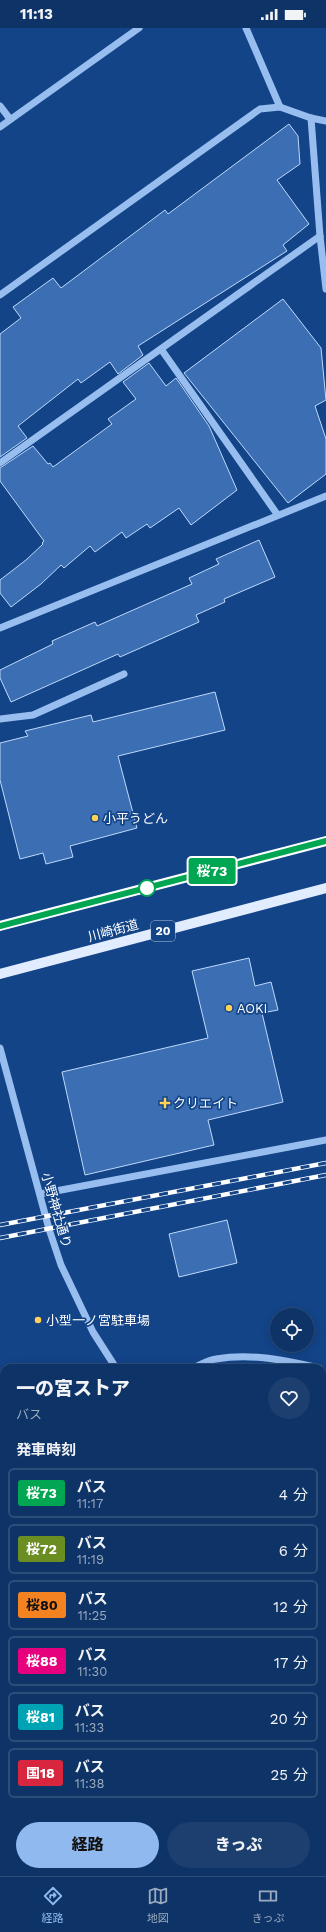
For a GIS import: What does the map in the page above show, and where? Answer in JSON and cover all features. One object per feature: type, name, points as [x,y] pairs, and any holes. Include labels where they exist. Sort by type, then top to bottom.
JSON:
[{"type":"main road","points":[[0,926],[326,841]]},
{"type":"main road","name":"川崎街道","points":[[0,974],[326,888]]},
{"type":"street","points":[[0,127],[139,28]]},
{"type":"street","points":[[246,28],[280,107]]},
{"type":"street","points":[[0,106],[10,119]]},
{"type":"street","points":[[0,295],[260,109],[280,107],[311,118],[326,121]]},
{"type":"street","points":[[311,118],[320,236],[326,289]]},
{"type":"street","points":[[0,463],[320,236]]},
{"type":"street","points":[[161,348],[276,514]]},
{"type":"street","points":[[0,628],[276,514],[326,496]]},
{"type":"street","points":[[0,719],[33,715],[124,674]]},
{"type":"street","name":"小野神社通り","points":[[0,1048],[49,1229],[61,1265],[93,1332],[113,1364]]},
{"type":"street","points":[[40,1194],[326,1140]]},
{"type":"street","points":[[203,1364],[215,1359],[257,1356],[284,1359],[305,1364]]},
{"type":"building","points":[[289,124],[298,136],[300,164],[277,180],[309,224],[283,245],[287,251],[138,346],[143,355],[118,374],[110,362],[81,383],[78,379],[18,426],[27,438],[0,457],[0,334],[21,318],[13,307],[53,278],[61,288],[165,210],[168,214]]},
{"type":"building","points":[[283,299],[321,348],[326,400],[315,406],[326,439],[326,474],[288,503],[184,373]]},
{"type":"building","points":[[149,363],[166,386],[176,378],[209,426],[237,490],[191,525],[179,508],[150,528],[147,524],[126,538],[122,532],[95,552],[90,546],[64,568],[61,565],[41,584],[11,607],[0,593],[0,580],[26,560],[43,544],[42,543],[44,541],[0,481],[0,468],[33,446],[48,464],[50,463],[53,467],[112,424],[108,419],[136,399],[123,382]]},
{"type":"building","points":[[259,540],[275,577],[224,599],[225,602],[196,615],[199,622],[120,657],[118,654],[11,702],[0,678],[0,670],[53,644],[52,641],[95,622],[97,626],[192,584],[189,578],[219,564],[216,559]]},
{"type":"building","points":[[215,692],[225,730],[118,756],[137,828],[70,846],[73,857],[46,864],[43,853],[20,859],[0,780],[0,743],[28,736],[25,731],[91,715],[93,722]]},
{"type":"building","points":[[249,958],[255,986],[271,982],[278,1010],[262,1013],[283,1102],[208,1120],[214,1145],[85,1175],[62,1072],[208,1038],[192,971]]},
{"type":"building","points":[[227,1220],[237,1263],[179,1277],[169,1234]]},
{"type":"railway","points":[[0,1225],[326,1163]]},
{"type":"railway","points":[[0,1238],[326,1175]]},
{"type":"bus line","name":"桜73","points":[[0,926],[326,841]]},
{"type":"place","name":"小平うどん","points":[[95,818]]},
{"type":"place","name":"AOKI","points":[[229,1008]]},
{"type":"place","name":"クリエイト","points":[[165,1103]]},
{"type":"place","name":"小型一ノ宮駐車場","points":[[38,1320]]}]
